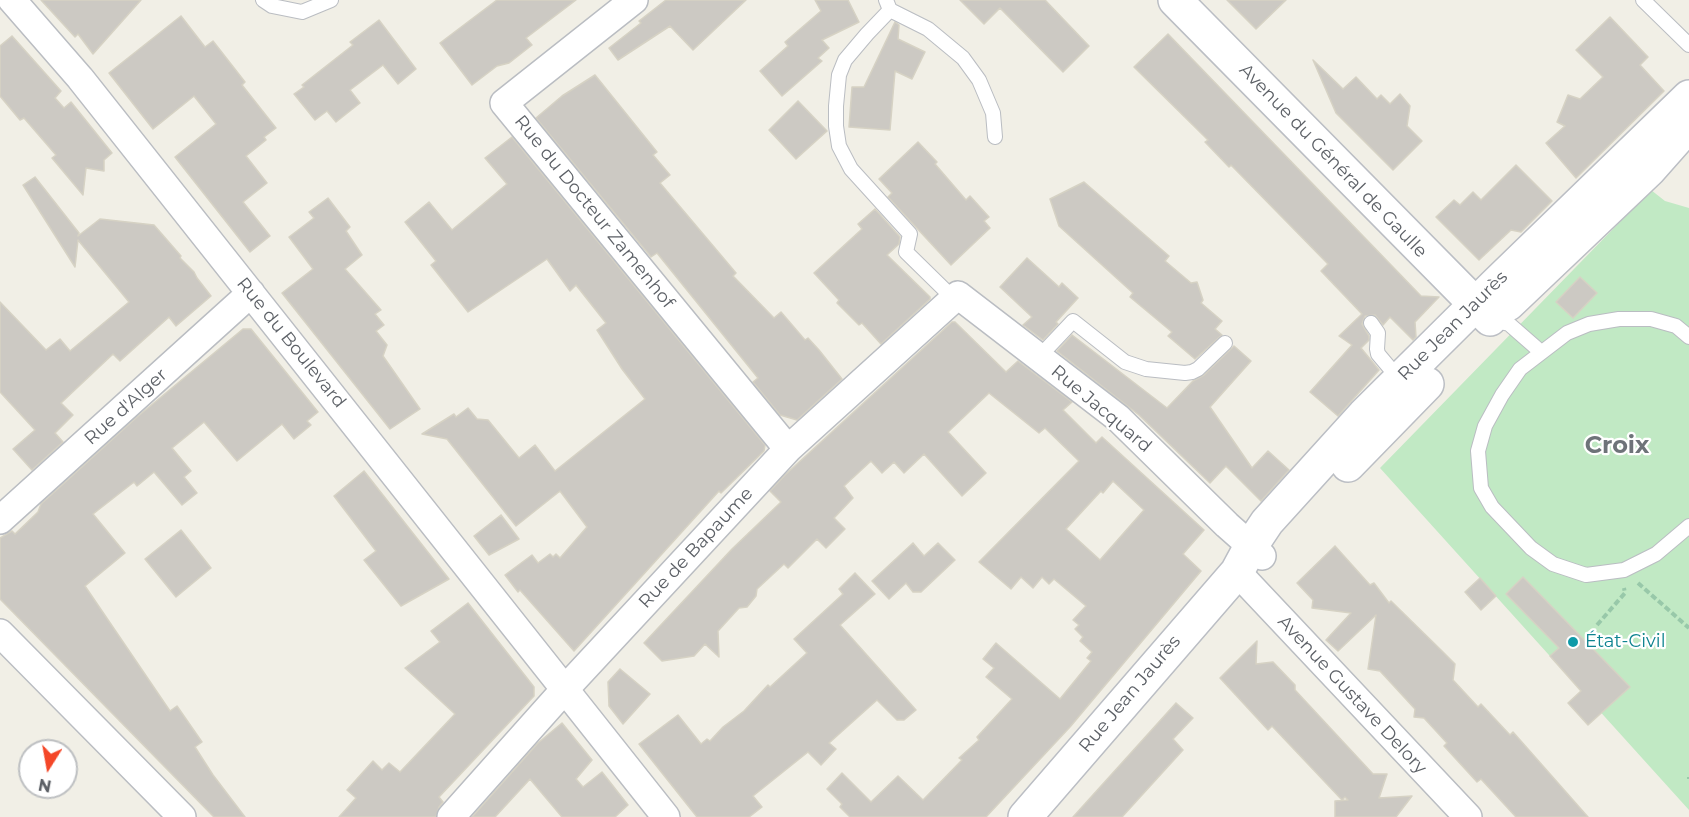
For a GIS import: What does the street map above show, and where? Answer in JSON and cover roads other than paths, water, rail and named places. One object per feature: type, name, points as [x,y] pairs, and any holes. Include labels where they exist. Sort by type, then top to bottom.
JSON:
[{"type":"main road","name":"Avenue du Général de Gaulle","points":[[1175,0],[1483,313]]},
{"type":"main road","name":"Rue Jean Jaurès","points":[[1025,817],[1250,558],[1267,522],[1483,313],[1689,97]]},
{"type":"main road","name":"Rue Jean Jaurès","points":[[1483,313],[1649,170],[1689,125]]},
{"type":"street","name":"Rue du Boulevard","points":[[12,0],[80,78],[666,817]]},
{"type":"street","name":"Rue du Docteur Zamenhof","points":[[620,4],[504,103],[788,449]]},
{"type":"street","name":"Rue d'Alger","points":[[0,520],[251,293]]},
{"type":"street","name":"Rue Jacquard","points":[[956,297],[1118,418],[1250,558]]},
{"type":"street","name":"Rue de Bapaume","points":[[450,817],[566,688],[788,449],[956,297]]},
{"type":"street","name":"Avenue Gustave Delory","points":[[1250,558],[1468,817]]},
{"type":"street","points":[[1,636],[182,817]]},
{"type":"lane","points":[[262,0],[272,6],[302,12],[331,0]]},
{"type":"lane","points":[[1643,0],[1689,45]]},
{"type":"lane","points":[[956,297],[906,252],[910,234],[851,170],[839,146],[836,116],[839,75],[845,60],[888,5],[928,29],[963,58],[979,80],[993,113],[995,137]]},
{"type":"lane","points":[[1483,313],[1509,324],[1541,352]]},
{"type":"lane","points":[[1689,337],[1676,327],[1651,320],[1620,319],[1589,324],[1568,333],[1520,369],[1485,426],[1478,452],[1481,488],[1492,507],[1531,548],[1553,564],[1586,575],[1624,570],[1656,554],[1689,526]]},
{"type":"lane","points":[[1039,357],[1073,321],[1125,362],[1146,369],[1179,373],[1192,372],[1225,343]]},
{"type":"lane","points":[[1371,323],[1378,333],[1378,354],[1407,388]]},
{"type":"place","name":"État-Civil","points":[[1573,642]]},
{"type":"district","name":"Croix","points":[[1617,446]]}]
